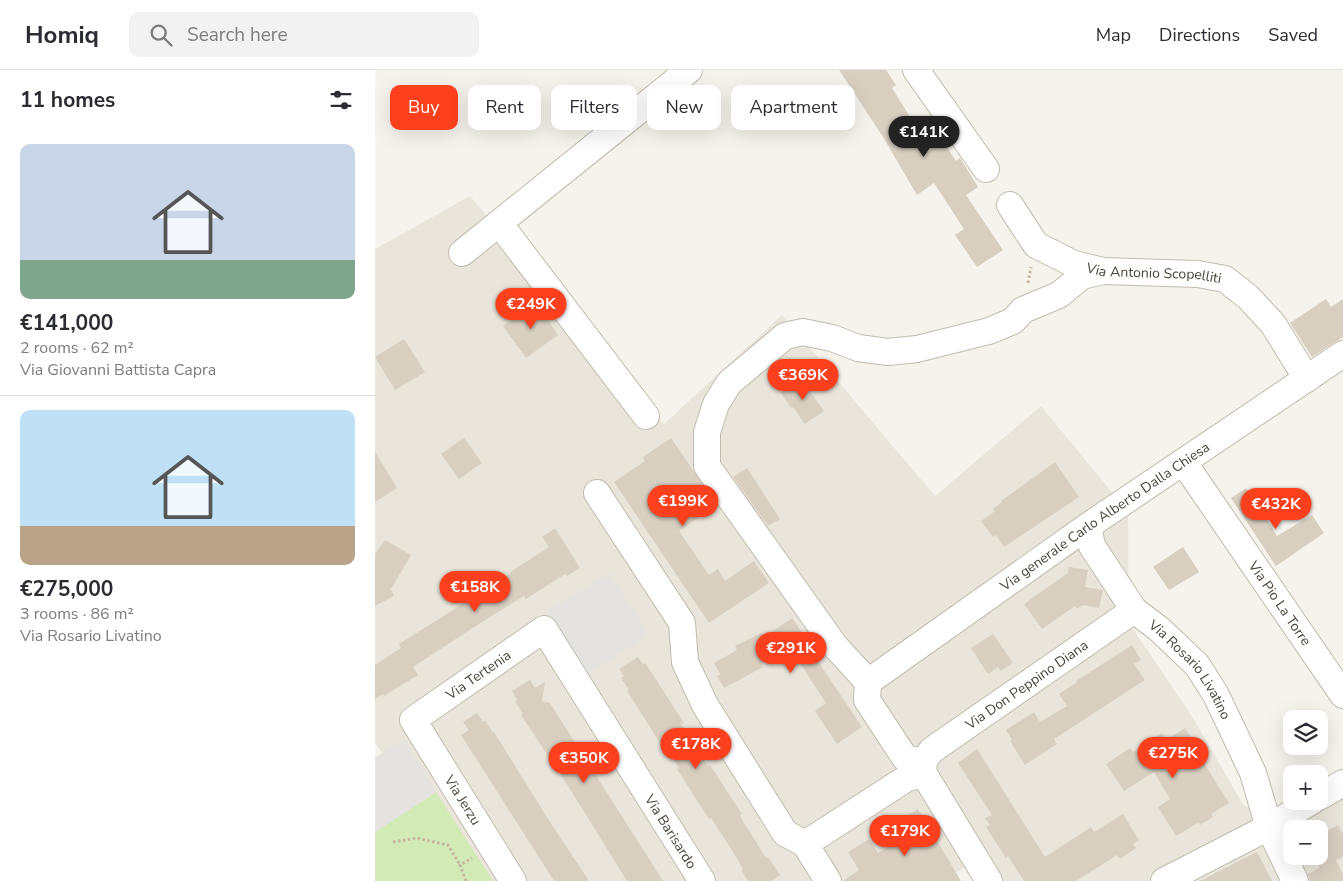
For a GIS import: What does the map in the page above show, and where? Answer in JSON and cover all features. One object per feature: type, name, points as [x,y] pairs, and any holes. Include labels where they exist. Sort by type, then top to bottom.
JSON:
[{"type":"street","points":[[462,253],[689,70]]},
{"type":"street","points":[[916,70],[986,169]]},
{"type":"street","points":[[1010,205],[1035,245]]},
{"type":"street","points":[[499,223],[646,416]]},
{"type":"street","name":"Via Antonio Scopelliti","points":[[1035,245],[1074,264],[1103,271],[1198,274],[1225,279],[1248,297],[1273,324],[1307,379]]},
{"type":"street","points":[[989,881],[923,768],[905,758],[867,700],[868,682],[835,646],[707,466],[707,432],[716,404],[729,383],[785,336],[803,332],[833,338],[858,348],[888,352],[917,349],[989,331],[1013,321],[1023,310],[1059,295],[1082,276],[1103,271]]},
{"type":"street","name":"Via generale Carlo Alberto Dalla Chiesa","points":[[868,682],[1088,526],[1343,354]]},
{"type":"street","name":"Via Pio La Torre","points":[[1183,463],[1343,695]]},
{"type":"street","points":[[597,492],[682,623],[685,662],[705,705],[785,832],[805,844],[828,881]]},
{"type":"street","name":"Via Rosario Livatino","points":[[1088,526],[1092,546],[1134,610],[1159,629],[1197,665],[1216,695],[1253,773],[1269,827],[1295,881]]},
{"type":"street","name":"Via Don Peppino Diana","points":[[923,768],[932,750],[1134,610]]},
{"type":"street","name":"Via Tertenia","points":[[413,720],[544,629]]},
{"type":"street","name":"Via Barisardo","points":[[544,629],[702,881]]},
{"type":"street","name":"Via Jerzu","points":[[413,720],[513,881]]},
{"type":"street","points":[[805,844],[923,768]]},
{"type":"street","points":[[1328,792],[1343,783]]},
{"type":"street","points":[[1164,881],[1269,827],[1297,810]]},
{"type":"path","points":[[1023,310],[1035,245]]},
{"type":"path","points":[[393,842],[417,838],[447,846],[461,865]]},
{"type":"shaded area","points":[[470,196],[664,424],[782,315],[935,496],[1041,406],[1128,512],[1129,623],[1193,718],[1244,806],[1273,809],[1283,804],[1283,810],[1328,810],[1328,780],[1343,772],[1343,881],[975,881],[966,867],[939,881],[375,881],[375,758],[383,753],[375,743],[375,249]]},
{"type":"shaded area","points":[[610,573],[649,635],[587,674],[548,611]]},
{"type":"shaded area","points":[[404,740],[436,792],[375,832],[375,758]]},
{"type":"green space","points":[[436,792],[493,881],[375,881],[375,832]]},
{"type":"building","points":[[839,70],[886,70],[896,85],[892,88],[915,125],[927,117],[956,161],[960,158],[978,187],[966,195],[1003,250],[977,267],[955,235],[964,229],[934,183],[917,195],[855,94],[855,85],[849,85]]},
{"type":"building","points":[[1326,299],[1331,307],[1343,299],[1343,337],[1312,357],[1290,323]]},
{"type":"building","points":[[536,303],[558,335],[526,358],[503,326]]},
{"type":"building","points":[[404,339],[425,372],[395,390],[375,357]]},
{"type":"building","points":[[801,379],[824,411],[805,424],[781,393]]},
{"type":"building","points":[[464,438],[482,463],[459,479],[441,454]]},
{"type":"building","points":[[671,438],[717,505],[679,531],[709,575],[718,569],[725,581],[754,561],[769,583],[709,623],[614,482],[645,461],[643,457]]},
{"type":"building","points":[[375,452],[397,488],[375,502]]},
{"type":"building","points":[[1055,462],[1079,497],[1004,547],[996,535],[993,537],[981,521],[995,511],[993,509],[1001,501]]},
{"type":"building","points":[[747,468],[780,519],[768,526],[733,477]]},
{"type":"building","points":[[1246,488],[1277,536],[1312,515],[1324,533],[1276,566],[1231,498]]},
{"type":"building","points":[[555,528],[580,568],[567,576],[565,574],[526,599],[524,596],[485,620],[413,667],[418,675],[384,696],[383,694],[375,699],[375,665],[401,648],[399,644],[549,547],[542,537]]},
{"type":"building","points":[[385,540],[411,555],[391,589],[394,596],[375,606],[375,554]]},
{"type":"building","points":[[1183,547],[1199,572],[1169,590],[1153,567]]},
{"type":"building","points":[[1069,567],[1088,570],[1085,587],[1103,590],[1099,608],[1083,605],[1077,609],[1075,606],[1042,629],[1024,604],[1068,573]]},
{"type":"building","points":[[792,618],[806,638],[803,639],[862,727],[837,744],[815,711],[826,703],[790,648],[761,663],[763,667],[724,688],[717,676],[720,674],[714,663],[737,650],[735,646],[761,633],[764,637]]},
{"type":"building","points":[[993,634],[1013,663],[1000,671],[998,667],[988,674],[971,648]]},
{"type":"building","points":[[1132,645],[1141,660],[1134,664],[1145,680],[1054,739],[1057,744],[1025,765],[1010,741],[1012,740],[1006,730],[1034,712],[1040,722],[1067,706],[1059,694]]},
{"type":"building","points":[[638,657],[643,664],[645,663],[655,678],[684,723],[681,724],[742,814],[740,816],[766,858],[768,857],[780,875],[771,881],[748,881],[735,855],[711,818],[709,819],[677,769],[679,768],[662,742],[660,743],[627,691],[629,690],[621,678],[624,676],[619,669]]},
{"type":"building","points":[[530,680],[535,688],[545,682],[542,701],[550,703],[663,881],[627,881],[521,715],[523,714],[515,701],[517,700],[512,691]]},
{"type":"building","points":[[477,713],[483,722],[485,720],[494,732],[589,881],[554,881],[461,735],[469,730],[463,722]]},
{"type":"building","points":[[1185,728],[1200,750],[1197,752],[1229,803],[1211,814],[1213,817],[1200,825],[1199,822],[1176,836],[1158,807],[1170,799],[1154,772],[1124,791],[1106,764],[1130,748],[1133,752],[1162,733],[1166,740]]},
{"type":"building","points":[[977,749],[1045,857],[1091,827],[1094,832],[1123,814],[1139,840],[1133,844],[1136,848],[1120,859],[1117,855],[1076,881],[1024,881],[986,827],[990,825],[985,818],[992,815],[958,763]]},
{"type":"building","points":[[918,809],[961,881],[843,881],[859,870],[848,852],[869,839],[878,853],[905,837],[897,822]]},
{"type":"building","points":[[1338,825],[1343,834],[1343,857],[1336,860],[1343,875],[1343,881],[1310,881],[1308,874],[1319,868],[1319,865],[1328,865],[1328,830]]},
{"type":"building","points":[[1257,852],[1272,881],[1200,881]]}]
